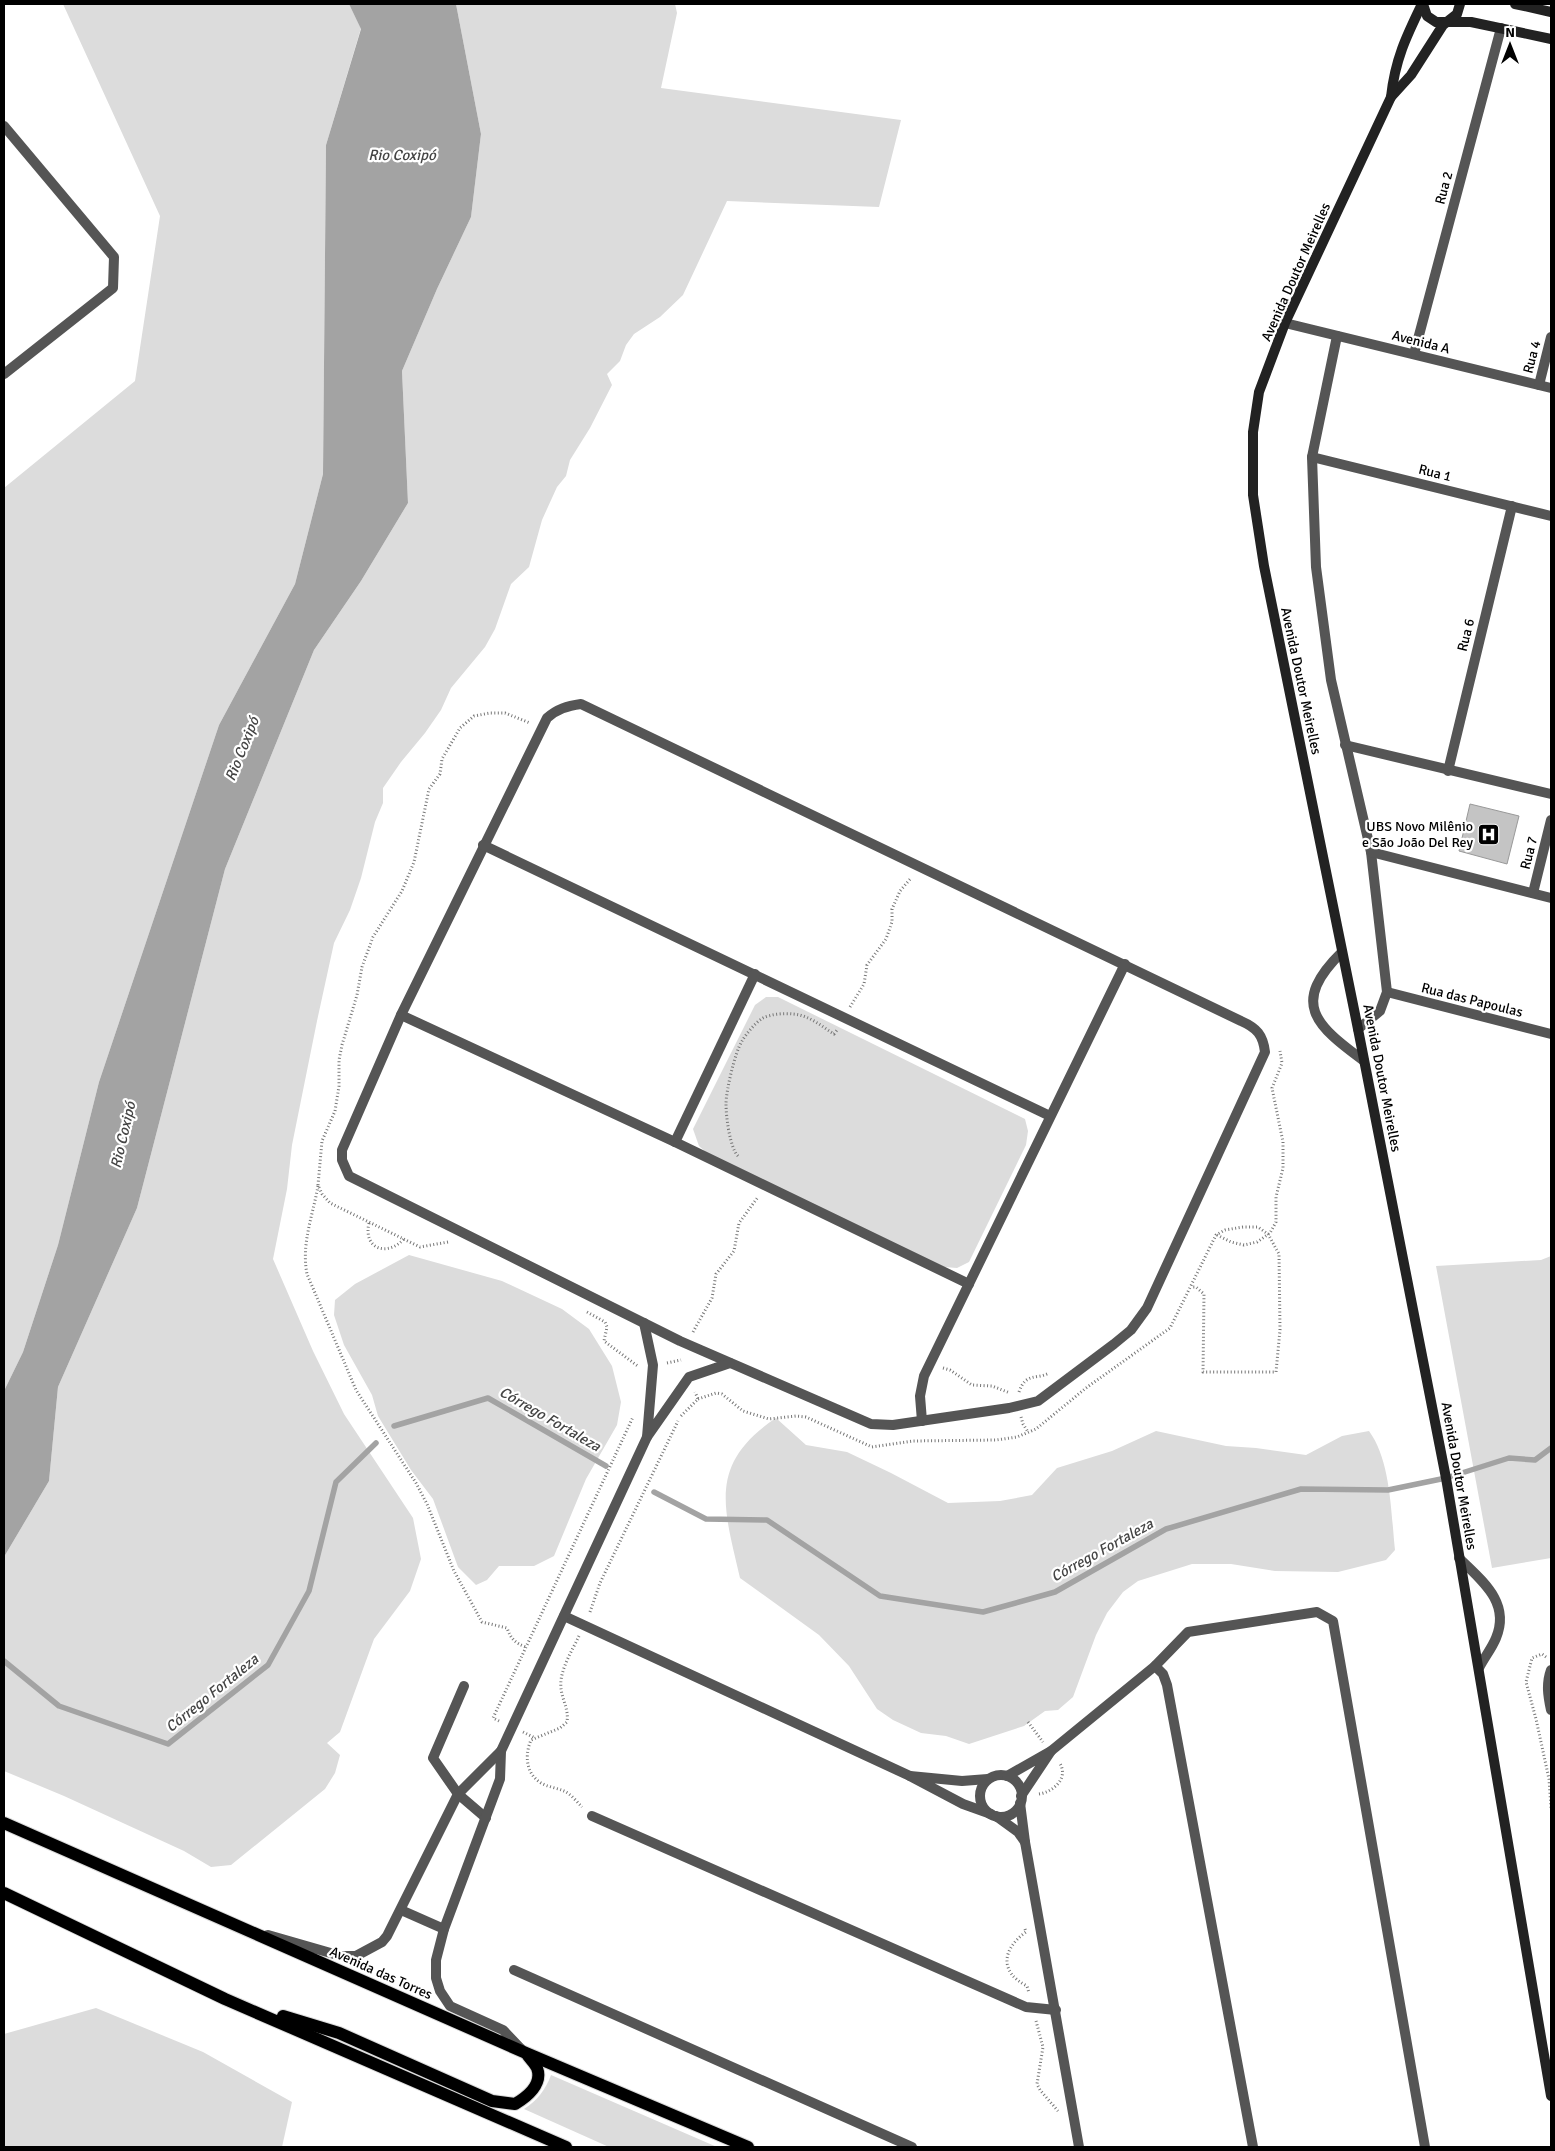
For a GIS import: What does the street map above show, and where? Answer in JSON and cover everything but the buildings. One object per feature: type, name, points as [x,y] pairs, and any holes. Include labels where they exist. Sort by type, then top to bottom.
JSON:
[{"type":"main road","name":"Avenida das Torres","points":[[4,1823],[526,2053],[748,2147]]},
{"type":"main road","points":[[4,1892],[225,1998],[566,2147]]},
{"type":"main road","points":[[225,1998],[339,2034],[492,2100],[515,2104],[530,2095],[538,2078],[537,2068],[526,2053]]},
{"type":"street","points":[[1422,4],[1425,12],[1432,20],[1471,22],[1551,39]]},
{"type":"street","name":"Avenida Doutor Meirelles","points":[[1392,97],[1398,56],[1422,4]]},
{"type":"street","name":"Avenida Doutor Meirelles","points":[[1460,4],[1457,14],[1443,24],[1411,75],[1392,97],[1285,323],[1259,392],[1253,432],[1253,495],[1264,566],[1358,1029],[1446,1478],[1551,2096]]},
{"type":"street","points":[[1515,4],[1551,12]]},
{"type":"street","name":"Rua 2","points":[[1414,354],[1501,28]]},
{"type":"street","points":[[4,126],[114,257],[113,288],[4,374]]},
{"type":"street","name":"Avenida A","points":[[1285,323],[1551,388]]},
{"type":"street","points":[[1337,336],[1312,457],[1316,567],[1331,680],[1372,852],[1387,992],[1380,1011],[1358,1029]]},
{"type":"street","name":"Rua 4","points":[[1539,384],[1551,337]]},
{"type":"street","name":"Rua 1","points":[[1312,457],[1551,516]]},
{"type":"street","name":"Rua 6","points":[[1448,771],[1512,506]]},
{"type":"street","points":[[581,704],[920,865],[1254,1027],[1263,1037],[1265,1052],[1147,1308],[1131,1330],[1038,1401],[1009,1408],[893,1425],[871,1424],[688,1345],[350,1176],[342,1160],[342,1150],[401,1015],[541,728],[547,718],[554,712],[566,706],[581,704]]},
{"type":"street","points":[[1345,745],[1551,794]]},
{"type":"street","name":"Rua 7","points":[[1533,893],[1551,820]]},
{"type":"street","points":[[483,845],[1050,1116]]},
{"type":"street","points":[[1372,852],[1551,898]]},
{"type":"street","points":[[1342,952],[1323,972],[1315,987],[1312,1002],[1315,1016],[1324,1028],[1364,1061]]},
{"type":"street","points":[[922,1421],[922,1389],[924,1376],[930,1361],[1125,964]]},
{"type":"street","points":[[674,1142],[754,974]]},
{"type":"street","name":"Rua das Papoulas","points":[[1387,992],[1551,1034]]},
{"type":"street","points":[[401,1015],[674,1142],[969,1284]]},
{"type":"street","points":[[644,1323],[653,1365],[647,1437]]},
{"type":"street","points":[[238,1927],[341,1956],[356,1956],[382,1942],[401,1910],[458,1794],[501,1751],[647,1437],[689,1377],[730,1363]]},
{"type":"street","points":[[1459,1558],[1490,1588],[1497,1602],[1500,1620],[1497,1637],[1478,1668]]},
{"type":"street","points":[[910,1776],[962,1781],[988,1779],[993,1776],[1007,1776],[1051,1752],[1155,1666],[1188,1632],[1317,1612],[1333,1621],[1424,2147]]},
{"type":"street","points":[[564,1616],[910,1776],[963,1804],[994,1815],[1005,1816],[1011,1813],[1051,1752]]},
{"type":"street","points":[[1155,1666],[1163,1674],[1167,1685],[1253,2147]]},
{"type":"street","points":[[1551,1670],[1548,1681],[1551,1710]]},
{"type":"street","points":[[464,1686],[433,1758],[458,1794],[486,1818]]},
{"type":"street","points":[[501,1751],[500,1779],[444,1929],[436,1960],[436,1978],[440,1991],[450,2006],[503,2030],[526,2053]]},
{"type":"street","points":[[1007,1776],[1018,1784],[1025,1842],[1079,2147]]},
{"type":"street","points":[[988,1779],[980,1791],[982,1805],[1018,1832],[1025,1842]]},
{"type":"street","points":[[592,1816],[1026,2007],[1056,2010]]},
{"type":"street","points":[[401,1910],[444,1929]]},
{"type":"street","points":[[514,1970],[912,2147]]},
{"type":"path","points":[[526,1647],[518,1644],[511,1638],[507,1628],[482,1622],[454,1571],[427,1504],[416,1483],[356,1390],[306,1269],[308,1224],[318,1185],[322,1141],[335,1111],[339,1086],[339,1060],[357,995],[362,967],[373,937],[402,891],[414,862],[424,807],[429,790],[440,774],[442,759],[460,728],[474,716],[505,713],[541,728]]},
{"type":"path","points":[[741,1159],[734,1152],[726,1104],[732,1071],[741,1042],[754,1026],[764,1018],[794,1014],[808,1017],[834,1034],[864,984],[867,965],[886,940],[892,922],[892,909],[900,892],[920,865]]},
{"type":"path","points":[[1216,1234],[1230,1242],[1244,1244],[1257,1242],[1270,1233],[1276,1222],[1276,1198],[1283,1168],[1283,1142],[1272,1088],[1282,1063],[1280,1046]]},
{"type":"path","points":[[318,1185],[330,1203],[420,1247],[452,1241]]},
{"type":"path","points":[[681,1360],[712,1298],[716,1274],[734,1251],[739,1223],[756,1201],[764,1185]]},
{"type":"path","points":[[369,1223],[367,1234],[371,1243],[378,1247],[388,1249],[397,1246],[404,1239]]},
{"type":"path","points":[[579,1308],[604,1322],[608,1327],[604,1341],[639,1368],[640,1374]]},
{"type":"path","points":[[639,1368],[681,1360]]},
{"type":"path","points":[[592,1816],[565,1792],[539,1782],[527,1761],[527,1750],[531,1740],[560,1728],[567,1722],[568,1714],[561,1685],[568,1662],[600,1583],[679,1417],[698,1399],[681,1360]]},
{"type":"path","points":[[930,1361],[950,1370],[972,1385],[992,1386],[1018,1396]]},
{"type":"path","points":[[535,1738],[493,1718],[634,1414]]},
{"type":"path","points":[[1551,1660],[1542,1654],[1532,1658],[1526,1682],[1536,1719],[1548,1779],[1551,1808]]},
{"type":"path","points":[[1028,1722],[1062,1766],[1063,1773],[1060,1782],[1049,1792],[1032,1794]]},
{"type":"path","points":[[1024,1922],[1026,1932],[1015,1940],[1007,1960],[1008,1971],[1015,1980],[1027,1986],[1043,2047],[1037,2084],[1062,2117]]},
{"type":"shaded area","points":[[63,4],[349,4],[361,28],[326,145],[323,474],[295,584],[219,725],[99,1082],[58,1245],[23,1352],[4,1391],[4,488],[135,381],[160,216]]},
{"type":"shaded area","points":[[456,4],[675,4],[677,13],[661,88],[901,120],[879,207],[727,201],[683,295],[660,317],[634,334],[626,345],[620,361],[607,374],[612,385],[590,428],[570,460],[566,476],[557,487],[542,520],[529,567],[511,584],[495,629],[485,647],[451,688],[441,710],[383,788],[383,803],[375,822],[361,878],[350,910],[334,943],[292,1145],[287,1189],[273,1259],[313,1351],[344,1414],[413,1518],[421,1559],[410,1591],[374,1639],[340,1732],[327,1743],[340,1755],[335,1773],[325,1789],[231,1865],[211,1867],[184,1851],[64,1796],[4,1771],[4,1557],[49,1481],[58,1387],[137,1208],[225,869],[314,650],[361,581],[408,503],[402,371],[437,289],[471,217],[481,134]]},
{"type":"shaded area","points":[[766,997],[778,997],[1025,1119],[1028,1131],[1026,1145],[969,1262],[957,1268],[944,1267],[707,1153],[699,1146],[693,1129],[755,1005]]},
{"type":"shaded area","points":[[409,1255],[502,1281],[562,1309],[589,1329],[612,1366],[621,1402],[617,1425],[586,1479],[554,1556],[534,1566],[499,1566],[487,1580],[476,1585],[458,1567],[433,1499],[411,1470],[378,1416],[372,1395],[344,1345],[334,1315],[335,1300],[355,1284]]},
{"type":"shaded area","points":[[1551,1256],[1551,1558],[1492,1568],[1436,1266],[1541,1260]]},
{"type":"shaded area","points":[[776,1418],[806,1445],[847,1452],[948,1503],[1000,1501],[1032,1495],[1057,1468],[1112,1451],[1156,1431],[1226,1446],[1306,1455],[1342,1436],[1369,1431],[1382,1457],[1386,1472],[1395,1550],[1386,1560],[1338,1572],[1275,1571],[1231,1564],[1192,1564],[1138,1581],[1123,1592],[1107,1613],[1096,1635],[1073,1697],[1058,1710],[1045,1711],[1024,1726],[969,1744],[946,1736],[921,1733],[893,1720],[877,1709],[849,1666],[819,1635],[740,1578],[726,1509],[726,1489],[730,1470],[739,1453],[754,1435]]},
{"type":"shaded area","points":[[96,2008],[203,2052],[292,2102],[282,2147],[4,2147],[4,2034]]},
{"type":"shaded area","points":[[551,2075],[717,2147],[609,2147],[524,2109],[541,2094]]},
{"type":"water","name":"Rio Coxipó","points":[[349,4],[456,4],[481,134],[471,217],[437,289],[402,371],[408,503],[361,581],[314,650],[225,869],[137,1208],[58,1387],[49,1481],[4,1557],[4,1391],[23,1352],[58,1245],[99,1082],[219,725],[295,584],[323,474],[326,145],[361,29]]},
{"type":"waterway","name":"Córrego Fortaleza","points":[[394,1426],[488,1398],[606,1466]]},
{"type":"waterway","name":"Córrego Fortaleza","points":[[4,1661],[59,1706],[168,1744],[268,1665],[309,1591],[336,1482],[376,1443]]},
{"type":"waterway","name":"Córrego Fortaleza","points":[[654,1492],[706,1519],[767,1520],[880,1596],[983,1612],[1055,1592],[1166,1529],[1301,1489],[1388,1490],[1446,1478],[1509,1458],[1535,1460],[1551,1448]]},
{"type":"place","name":"UBS Novo Milênio e São João Del Rey","points":[[1489,834]]}]
